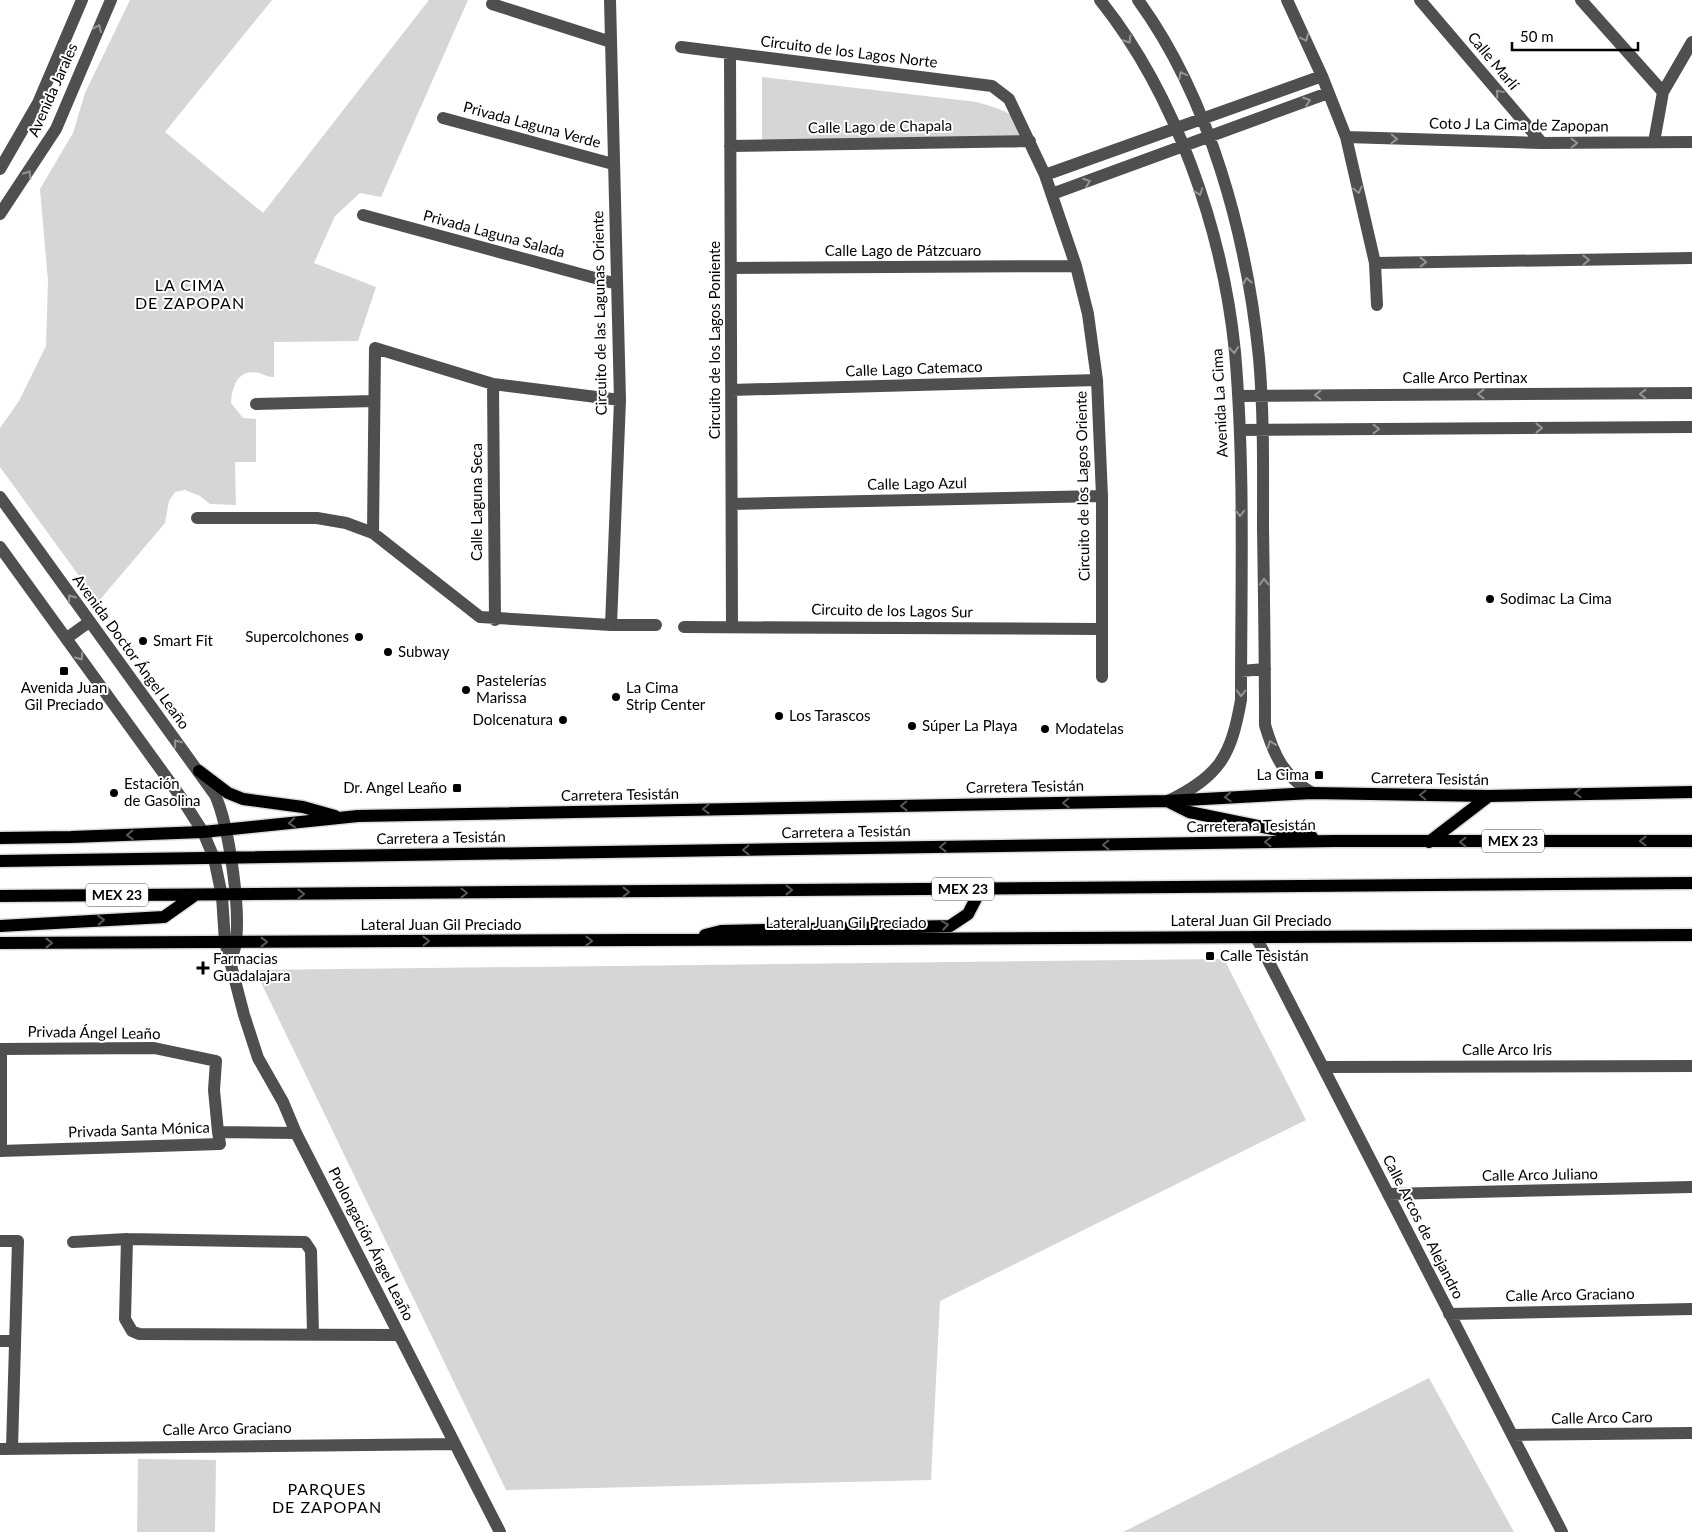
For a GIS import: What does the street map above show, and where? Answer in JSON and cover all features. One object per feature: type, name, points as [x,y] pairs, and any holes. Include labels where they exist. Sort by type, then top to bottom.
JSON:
[{"type":"main road","points":[[199,771],[228,793],[243,799],[303,807],[343,818]]},
{"type":"main road","name":"Carretera Tesistán","points":[[343,818],[358,816],[1167,801],[1312,793],[1489,796],[1692,792]]},
{"type":"main road","points":[[1429,842],[1489,796]]},
{"type":"main road","points":[[1167,801],[1188,812],[1239,820],[1334,841]]},
{"type":"main road","points":[[0,838],[72,838],[203,832],[343,818]]},
{"type":"main road","name":"Carretera a Tesistán","points":[[0,860],[1334,841],[1692,841]]},
{"type":"main road","name":"MEX 23","points":[[0,896],[1692,883]]},
{"type":"main road","points":[[688,940],[721,931],[950,926],[968,914],[981,889]]},
{"type":"main road","points":[[0,926],[164,917],[195,895]]},
{"type":"main road","name":"Lateral Juan Gil Preciado","points":[[0,943],[1692,935]]},
{"type":"street","name":"Avenida Jarales","points":[[0,169],[38,103],[82,0]]},
{"type":"street","name":"Avenida Jarales","points":[[0,214],[56,129],[111,0]]},
{"type":"street","name":"Circuito de las Lagunas Oriente","points":[[610,0],[620,400],[612,625]]},
{"type":"street","name":"Avenida La Cima","points":[[1100,0],[1144,65],[1183,146],[1216,249],[1231,326],[1238,396],[1240,430],[1241,700],[1232,740],[1223,761],[1204,781],[1167,801]]},
{"type":"street","points":[[1138,0],[1166,44],[1192,94],[1228,200],[1242,254],[1254,317],[1261,396],[1265,724],[1270,744],[1279,763],[1295,783],[1312,793]]},
{"type":"street","points":[[1287,0],[1322,76],[1346,137],[1375,263],[1377,306]]},
{"type":"street","name":"Calle Marlí","points":[[1420,0],[1542,143]]},
{"type":"street","points":[[1581,0],[1664,92]]},
{"type":"street","points":[[492,4],[611,42]]},
{"type":"street","points":[[1654,142],[1664,92],[1692,42]]},
{"type":"street","name":"Circuito de los Lagos Norte","points":[[682,47],[992,86],[1009,99]]},
{"type":"street","name":"Circuito de los Lagos Poniente","points":[[730,54],[732,626]]},
{"type":"street","points":[[1045,175],[1322,76]]},
{"type":"street","points":[[1052,194],[1328,93]]},
{"type":"street","name":"Circuito de los Lagos Oriente","points":[[1009,99],[1030,141],[1052,194],[1076,266],[1088,314],[1097,380],[1102,496],[1100,629],[1102,677]]},
{"type":"street","points":[[1242,105],[1248,122]]},
{"type":"street","name":"Privada Laguna Verde","points":[[443,118],[613,164]]},
{"type":"street","name":"Coto J La Cima de Zapopan","points":[[1346,137],[1542,143],[1692,142]]},
{"type":"street","name":"Calle Lago de Chapala","points":[[730,146],[1030,141]]},
{"type":"street","points":[[1134,144],[1140,162]]},
{"type":"street","name":"Privada Laguna Salada","points":[[363,214],[616,284]]},
{"type":"street","points":[[1375,263],[1692,258]]},
{"type":"street","name":"Calle Lago de Pátzcuaro","points":[[731,268],[1076,266]]},
{"type":"street","points":[[373,533],[375,348],[493,384],[620,400]]},
{"type":"street","name":"Calle Lago Catemaco","points":[[731,390],[1097,380]]},
{"type":"street","name":"Calle Laguna Seca","points":[[493,384],[494,620]]},
{"type":"street","name":"Calle Arco Pertinax","points":[[1238,396],[1692,393]]},
{"type":"street","points":[[256,404],[374,401]]},
{"type":"street","points":[[1240,430],[1692,427]]},
{"type":"street","name":"Calle Lago Azul","points":[[732,504],[1102,496]]},
{"type":"street","name":"Avenida Doctor Ángel Leaño","points":[[0,497],[156,717],[199,771],[222,810],[226,830]]},
{"type":"street","points":[[197,518],[317,518],[346,523],[373,533],[480,618],[612,625],[656,625]]},
{"type":"street","points":[[0,547],[180,796],[203,832]]},
{"type":"street","points":[[67,638],[89,622]]},
{"type":"street","name":"Circuito de los Lagos Sur","points":[[684,627],[1100,629]]},
{"type":"street","points":[[1241,671],[1265,668]]},
{"type":"street","name":"Prolongación Ángel Leaño","points":[[226,830],[231,858],[228,895],[231,963],[258,1058],[283,1102],[296,1133],[500,1532]]},
{"type":"street","name":"Prolongación Ángel Leaño","points":[[203,832],[228,895]]},
{"type":"street","name":"Calle Arcos de Alejandro","points":[[1256,937],[1562,1532]]},
{"type":"street","name":"Privada Ángel Leaño","points":[[0,1049],[154,1048],[216,1061],[214,1090],[218,1132]]},
{"type":"street","points":[[0,1049],[0,1151]]},
{"type":"street","name":"Calle Arco Iris","points":[[1323,1067],[1692,1066]]},
{"type":"street","name":"Privada Santa Mónica","points":[[0,1151],[220,1144],[218,1132],[296,1133]]},
{"type":"street","name":"Calle Arco Juliano","points":[[1388,1194],[1692,1187]]},
{"type":"street","points":[[127,1240],[125,1320],[132,1331],[144,1336],[399,1335]]},
{"type":"street","points":[[74,1242],[127,1240],[305,1242],[311,1251],[313,1334]]},
{"type":"street","points":[[0,1241],[18,1241],[14,1341],[6,1448]]},
{"type":"street","name":"Calle Arco Graciano","points":[[1450,1314],[1692,1310]]},
{"type":"street","points":[[0,1341],[14,1341]]},
{"type":"street","name":"Calle Arco Caro","points":[[1512,1436],[1692,1433]]},
{"type":"street","name":"Calle Arco Graciano","points":[[6,1448],[455,1444]]},
{"type":"shaded area","name":"LA CIMA DE ZAPOPAN","points":[[130,0],[272,0],[165,132],[263,213],[429,0],[468,0],[381,197],[360,193],[335,216],[314,263],[376,287],[358,341],[274,342],[274,377],[252,372],[246,373],[241,376],[233,390],[231,403],[243,418],[256,419],[256,462],[235,462],[236,505],[210,504],[200,496],[185,490],[175,492],[169,501],[165,523],[98,602],[0,467],[0,428],[19,401],[46,346],[48,281],[40,189],[73,133],[85,93]]},
{"type":"shaded area","points":[[762,77],[977,102],[996,108],[1015,118],[1030,141],[762,145]]},
{"type":"shaded area","points":[[1224,959],[1306,1120],[940,1301],[931,1480],[506,1490],[255,970]]},
{"type":"shaded area","points":[[1429,1378],[1514,1532],[1123,1532]]},
{"type":"shaded area","points":[[138,1459],[216,1460],[215,1532],[137,1532]]},
{"type":"place","name":"Sodimac La Cima","points":[[1490,599]]},
{"type":"place","name":"Supercolchones","points":[[359,637]]},
{"type":"place","name":"Smart Fit","points":[[143,641]]},
{"type":"place","name":"Subway","points":[[388,652]]},
{"type":"place","name":"Avenida Juan Gil Preciado","points":[[64,671]]},
{"type":"place","name":"Pastelerías Marissa","points":[[466,690]]},
{"type":"place","name":"La Cima Strip Center","points":[[616,697]]},
{"type":"place","name":"Los Tarascos","points":[[779,716]]},
{"type":"place","name":"Dolcenatura","points":[[563,720]]},
{"type":"place","name":"Súper La Playa","points":[[912,726]]},
{"type":"place","name":"Modatelas","points":[[1045,729]]},
{"type":"place","name":"La Cima","points":[[1319,775]]},
{"type":"place","name":"Dr. Angel Leaño","points":[[457,788]]},
{"type":"place","name":"Estación de Gasolina","points":[[114,793]]},
{"type":"place","name":"Calle Tesistán","points":[[1210,956]]},
{"type":"place","name":"Farmacias Guadalajara","points":[[203,968]]},
{"type":"district","name":"LA CIMA DE ZAPOPAN","points":[[190,294]]},
{"type":"district","name":"PARQUES DE ZAPOPAN","points":[[327,1498]]}]
